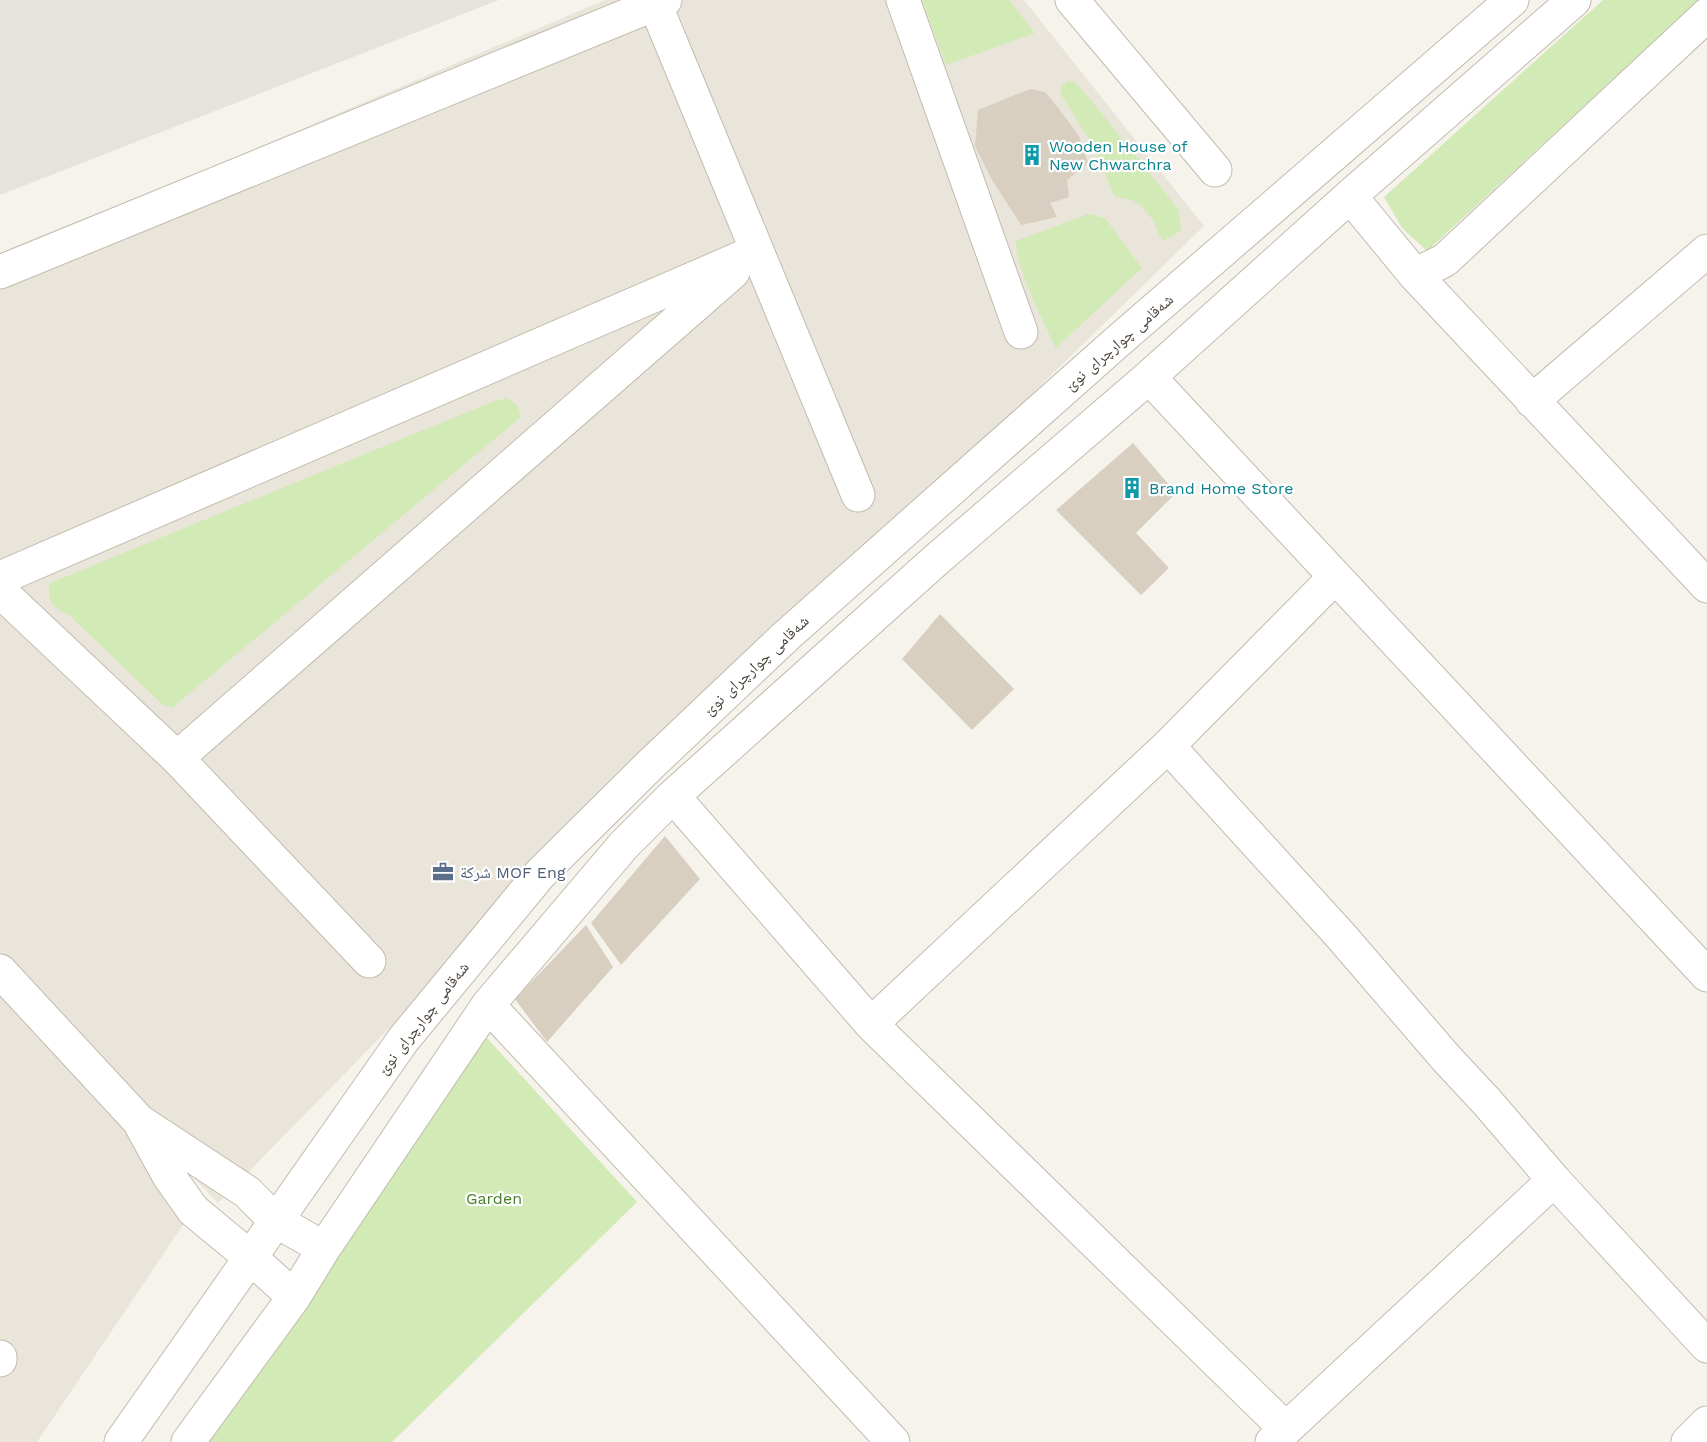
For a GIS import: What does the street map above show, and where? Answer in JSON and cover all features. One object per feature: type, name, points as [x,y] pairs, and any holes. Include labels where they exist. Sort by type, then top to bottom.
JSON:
[{"type":"street","points":[[903,0],[1021,332]]},
{"type":"street","points":[[1072,0],[1215,170]]},
{"type":"street","name":"شەقامی چوارچرای نوێ","points":[[121,1442],[396,1050],[540,874],[641,774],[794,630],[1117,342],[1512,0]]},
{"type":"street","points":[[188,1442],[294,1297],[324,1248],[488,1005],[622,846],[673,796],[936,560],[1149,376],[1574,0]]},
{"type":"street","points":[[0,272],[660,2],[757,251],[858,495]]},
{"type":"street","points":[[1415,275],[1445,260],[1707,15]]},
{"type":"street","points":[[1350,196],[1415,275],[1707,586]]},
{"type":"street","points":[[0,578],[757,251]]},
{"type":"street","points":[[177,758],[757,251]]},
{"type":"street","points":[[1532,401],[1707,251]]},
{"type":"street","points":[[1149,376],[1707,975]]},
{"type":"street","points":[[871,1024],[1167,746],[1335,577]]},
{"type":"street","points":[[0,591],[177,758],[369,961]]},
{"type":"street","points":[[1167,746],[1341,936],[1554,1180],[1707,1346]]},
{"type":"street","points":[[673,796],[871,1024],[1279,1435],[1554,1180]]},
{"type":"street","points":[[0,971],[139,1121],[247,1192],[276,1221],[324,1248]]},
{"type":"street","points":[[488,1005],[893,1442]]},
{"type":"street","points":[[139,1121],[169,1176],[193,1210],[294,1297]]},
{"type":"street","points":[[1688,1442],[1707,1423]]},
{"type":"shaded area","points":[[0,0],[499,0],[0,195]]},
{"type":"shaded area","points":[[605,0],[1024,0],[1204,226],[540,874],[218,1203],[141,1123],[193,1210],[37,1442],[0,1442],[0,257]]},
{"type":"green space","points":[[922,0],[1009,0],[1035,33],[946,65]]},
{"type":"green space","points":[[1603,0],[1699,0],[1427,251],[1402,228],[1384,197]]},
{"type":"green space","points":[[1068,81],[1075,82],[1090,99],[1164,191],[1179,211],[1181,231],[1164,241],[1153,220],[1141,206],[1134,201],[1114,196],[1095,149],[1060,93],[1062,86]]},
{"type":"green space","points":[[1088,214],[1105,218],[1142,268],[1056,348],[1025,278],[1016,251],[1016,241]]},
{"type":"green space","points":[[506,398],[516,405],[521,417],[172,708],[163,705],[69,615],[55,607],[50,599],[50,583]]},
{"type":"green space","name":"Garden","points":[[485,1036],[637,1202],[392,1442],[195,1442]]},
{"type":"building","name":"Wooden House of New Chwarchra","points":[[1030,89],[1045,92],[1059,109],[1079,136],[1088,163],[1067,180],[1069,197],[1050,203],[1057,217],[1021,225],[992,180],[975,146],[978,110]]},
{"type":"building","points":[[1133,443],[1176,493],[1136,533],[1169,568],[1141,595],[1056,510]]},
{"type":"building","points":[[940,614],[1014,689],[972,730],[902,659]]},
{"type":"building","points":[[665,836],[700,879],[621,965],[591,923]]},
{"type":"building","points":[[586,925],[613,967],[547,1042],[515,999]]},
{"type":"place","name":"Wooden House of New Chwarchra","points":[[1032,155]]},
{"type":"place","name":"Brand Home Store","points":[[1132,488]]},
{"type":"place","name":"شركة MOF Eng","points":[[443,872]]}]
